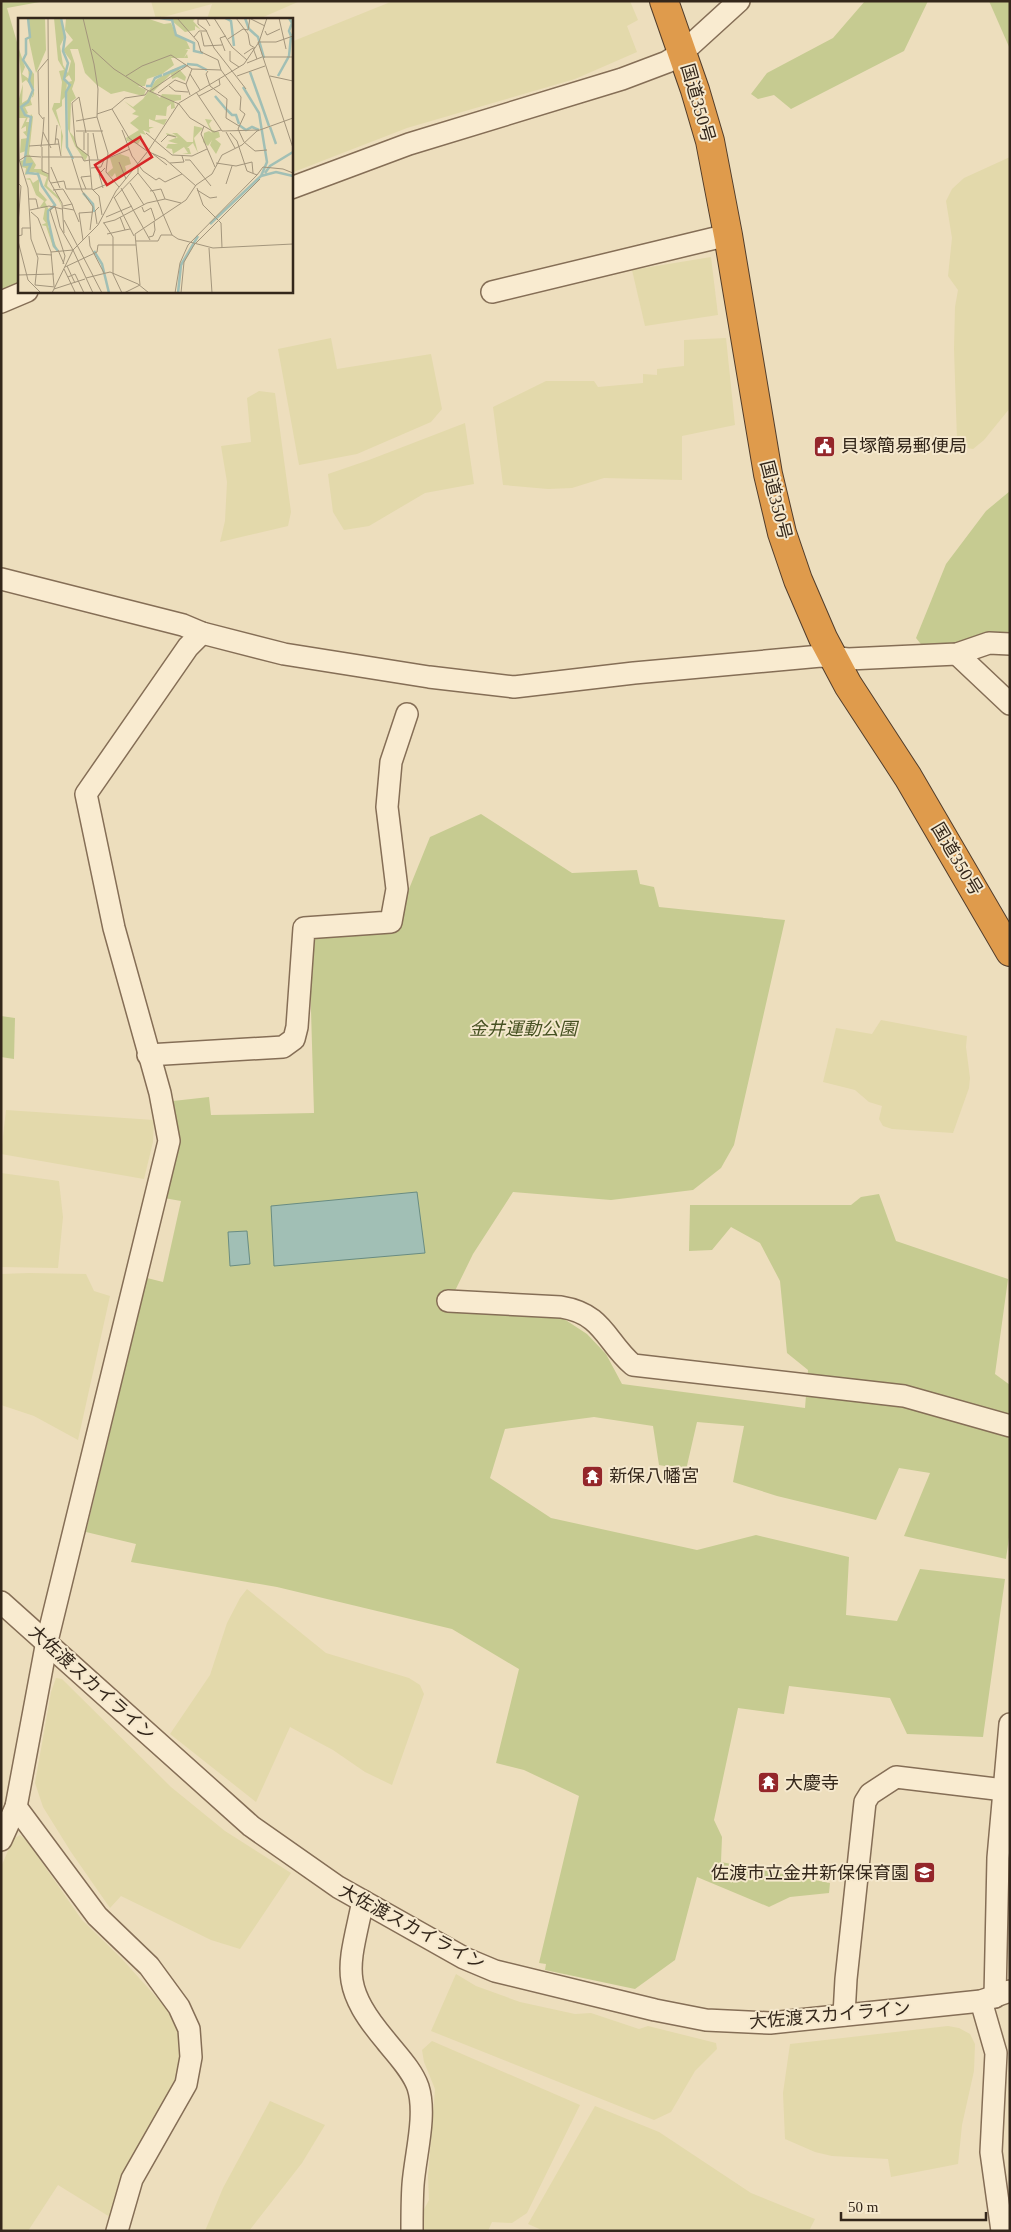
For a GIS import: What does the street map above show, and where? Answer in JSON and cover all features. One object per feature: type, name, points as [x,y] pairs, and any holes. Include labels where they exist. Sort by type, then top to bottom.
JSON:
[{"type":"highway","name":"国道350号","points":[[664,1],[683,52],[710,142],[728,235],[768,474],[782,533],[798,580],[848,685],[908,777],[1010,952]]},
{"type":"street","points":[[292,188],[409,144],[622,80],[667,62],[683,52],[739,1]]},
{"type":"street","points":[[492,292],[728,235]]},
{"type":"street","points":[[1,302],[24,292]]},
{"type":"street","points":[[1,580],[183,625],[202,633],[284,654],[429,677],[514,687],[634,673],[821,656],[834,658],[957,654],[989,643],[1010,644]]},
{"type":"street","points":[[1,1840],[16,1807],[47,1641],[169,1140],[160,1093],[148,1056],[114,928],[86,794],[188,647],[202,633]]},
{"type":"street","points":[[957,654],[1010,704]]},
{"type":"street","points":[[148,1056],[283,1047],[294,1039],[297,1026],[304,928],[391,922],[397,890],[387,807],[391,762],[407,714]]},
{"type":"street","points":[[448,1301],[561,1307],[578,1310],[593,1319],[633,1366],[904,1396],[1010,1426]]},
{"type":"street","name":"大佐渡スカイライン","points":[[1,1602],[47,1641],[181,1766],[251,1826],[338,1887],[464,1958],[495,1971],[655,2010],[706,2020],[735,2023],[770,2023],[995,1996]]},
{"type":"street","points":[[1002,2231],[1003,2189],[992,2152],[996,2053],[995,1996],[998,1858],[1010,1724]]},
{"type":"street","points":[[844,2015],[846,1979],[865,1802],[870,1794],[896,1777],[1004,1790]]},
{"type":"street","points":[[16,1807],[97,1916],[149,1966],[179,2007],[189,2029],[190,2057],[186,2084],[132,2179],[117,2231]]},
{"type":"street","points":[[363,1901],[350,1965],[352,1986],[366,2018],[406,2066],[418,2087],[422,2108],[413,2186],[412,2231]]},
{"type":"shaded area","points":[[151,1],[300,1],[261,18],[207,18],[212,4],[156,18]]},
{"type":"shaded area","points":[[393,1],[630,1],[638,20],[627,26],[637,52],[575,79],[407,128],[292,173],[292,42]]},
{"type":"shaded area","points":[[1010,157],[1010,408],[984,440],[973,449],[961,447],[957,440],[954,349],[955,307],[958,290],[948,276],[952,238],[946,201],[952,189],[964,178]]},
{"type":"shaded area","points":[[711,257],[718,315],[645,326],[632,270]]},
{"type":"shaded area","points":[[331,338],[337,369],[431,354],[442,409],[431,422],[357,454],[299,465],[278,349]]},
{"type":"shaded area","points":[[726,338],[735,425],[682,436],[682,480],[604,478],[572,488],[548,489],[503,485],[493,407],[546,381],[594,381],[598,387],[643,383],[643,374],[657,375],[657,369],[684,366],[684,340]]},
{"type":"shaded area","points":[[259,391],[275,393],[291,512],[288,526],[220,542],[225,521],[227,482],[221,446],[251,442],[247,398]]},
{"type":"shaded area","points":[[465,423],[474,484],[425,493],[369,526],[344,530],[333,512],[328,474]]},
{"type":"shaded area","points":[[881,1020],[967,1036],[969,1088],[953,1133],[892,1129],[883,1126],[879,1119],[882,1106],[869,1102],[855,1090],[823,1082],[836,1028],[872,1034]]},
{"type":"shaded area","points":[[6,1110],[154,1120],[153,1142],[144,1179],[1,1154]]},
{"type":"shaded area","points":[[1,1173],[59,1181],[63,1217],[58,1268],[1,1267]]},
{"type":"shaded area","points":[[1,1274],[86,1274],[94,1291],[110,1296],[78,1440],[34,1416],[1,1405]]},
{"type":"shaded area","points":[[247,1589],[326,1653],[409,1678],[420,1685],[424,1694],[392,1785],[365,1772],[333,1750],[290,1727],[256,1802],[170,1734],[210,1675],[227,1623]]},
{"type":"shaded area","points":[[56,1678],[62,1679],[171,1787],[225,1831],[291,1873],[240,1949],[211,1940],[121,1896],[110,1908],[71,1852],[43,1807],[35,1783],[51,1692]]},
{"type":"shaded area","points":[[20,1835],[27,1841],[82,1920],[122,1959],[166,2008],[178,2030],[179,2059],[175,2085],[119,2181],[110,2217],[58,2185],[28,2231],[1,2231],[1,1867],[13,1839]]},
{"type":"shaded area","points":[[456,1974],[476,1986],[520,2002],[575,2014],[591,2013],[639,2029],[648,2026],[716,2043],[717,2049],[695,2071],[671,2112],[654,2120],[431,2031]]},
{"type":"shaded area","points":[[948,2026],[959,2028],[970,2034],[975,2044],[974,2071],[962,2125],[958,2164],[891,2177],[888,2159],[832,2156],[815,2152],[785,2139],[783,2093],[790,2044]]},
{"type":"shaded area","points":[[432,2041],[580,2105],[527,2213],[512,2223],[492,2222],[488,2231],[421,2231],[422,2213],[429,2200],[428,2176],[435,2089],[424,2062],[422,2050]]},
{"type":"shaded area","points":[[270,2101],[325,2125],[302,2163],[249,2231],[205,2231],[223,2188]]},
{"type":"shaded area","points":[[595,2106],[659,2132],[751,2193],[815,2219],[809,2231],[544,2231],[528,2224]]},
{"type":"green space","points":[[1,1],[45,1],[7,8],[18,46],[18,285],[1,292]]},
{"type":"green space","points":[[865,1],[928,1],[904,51],[791,109],[774,95],[758,99],[751,94],[767,73],[833,38]]},
{"type":"green space","points":[[989,1],[1010,1],[1010,49]]},
{"type":"green space","points":[[1010,491],[1010,635],[984,633],[956,644],[924,648],[916,638],[946,564],[986,511]]},
{"type":"green space","name":"金井運動公園","points":[[481,814],[572,873],[637,870],[640,884],[654,887],[659,907],[785,920],[734,1145],[721,1168],[693,1190],[611,1200],[513,1192],[473,1254],[451,1299],[561,1317],[587,1334],[606,1354],[622,1384],[805,1408],[808,1370],[787,1353],[780,1281],[760,1243],[731,1227],[712,1250],[689,1251],[690,1205],[851,1205],[861,1197],[879,1194],[896,1241],[1008,1279],[995,1374],[1010,1385],[1010,1530],[1006,1559],[904,1536],[930,1473],[899,1468],[876,1520],[777,1496],[733,1482],[744,1426],[697,1422],[686,1470],[659,1465],[653,1426],[594,1417],[505,1429],[490,1478],[551,1518],[697,1550],[756,1535],[849,1557],[846,1615],[897,1621],[920,1569],[1005,1579],[983,1737],[907,1734],[890,1698],[789,1686],[784,1714],[738,1708],[714,1820],[722,1837],[721,1862],[830,1883],[829,1893],[790,1897],[769,1907],[697,1877],[675,1960],[635,1989],[545,1970],[546,1964],[539,1963],[579,1796],[524,1770],[496,1763],[519,1669],[452,1629],[277,1587],[131,1562],[136,1544],[86,1532],[147,1278],[163,1282],[181,1201],[164,1198],[177,1140],[173,1101],[209,1097],[211,1115],[314,1113],[309,942],[316,934],[392,931],[430,837]]},
{"type":"green space","points":[[1,1016],[15,1018],[14,1059],[1,1057]]},
{"type":"water","points":[[417,1192],[425,1253],[274,1266],[271,1206]]},
{"type":"water","points":[[247,1231],[250,1264],[230,1266],[228,1232]]},
{"type":"place","name":"貝塚簡易郵便局","points":[[825,446]]},
{"type":"place","name":"新保八幡宮","points":[[593,1476]]},
{"type":"place","name":"大慶寺","points":[[769,1783]]},
{"type":"place","name":"佐渡市立金井新保保育園","points":[[925,1873]]}]
